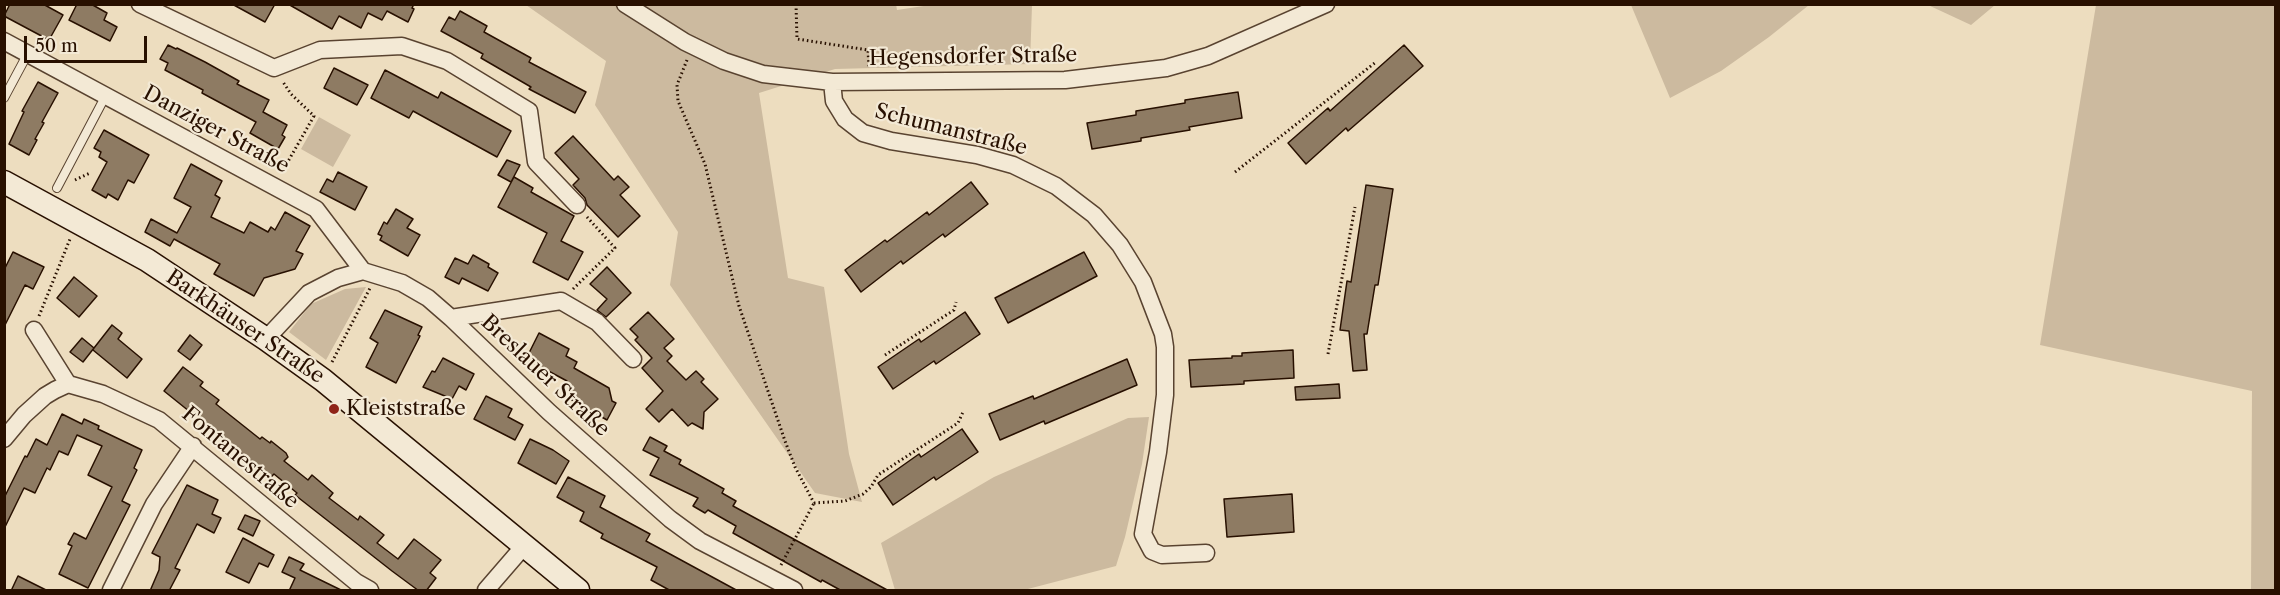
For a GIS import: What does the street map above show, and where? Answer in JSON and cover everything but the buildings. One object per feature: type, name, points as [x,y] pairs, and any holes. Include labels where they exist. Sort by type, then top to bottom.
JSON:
[{"type":"street","points":[[140,4],[274,68],[320,50],[402,46],[447,61],[529,111],[536,162],[577,205]]},
{"type":"street","name":"Hegensdorfer Straße","points":[[626,4],[694,47],[724,61],[763,74],[832,82],[1065,80],[1166,68],[1208,56],[1326,4]]},
{"type":"street","name":"Danziger Straße","points":[[4,41],[316,209],[370,273]]},
{"type":"street","name":"Schumanstraße","points":[[832,82],[834,101],[845,119],[863,133],[891,141],[976,155],[1013,165],[1056,186],[1094,215],[1120,245],[1143,282],[1163,334],[1165,347],[1165,395],[1158,452],[1143,534],[1152,551],[1162,555],[1206,553]]},
{"type":"street","name":"Barkhäuser Straße","points":[[4,182],[147,260],[266,339],[323,380],[578,591]]},
{"type":"street","points":[[266,339],[285,315],[309,293],[338,278],[370,273]]},
{"type":"street","name":"Breslauer Straße","points":[[370,273],[410,288],[428,298],[549,412],[670,519],[700,540],[794,591]]},
{"type":"street","points":[[451,318],[561,301],[597,322],[633,359]]},
{"type":"street","points":[[4,439],[24,415],[45,396],[68,384],[34,330]]},
{"type":"street","name":"Fontanestraße","points":[[68,384],[103,394],[159,420],[356,582],[370,591]]},
{"type":"street","points":[[111,591],[154,504],[192,446]]},
{"type":"street","points":[[486,591],[524,546]]},
{"type":"lane","points":[[4,98],[27,55]]},
{"type":"lane","points":[[57,188],[105,97]]},
{"type":"path","points":[[796,4],[797,39],[868,50]]},
{"type":"path","points":[[694,47],[680,75],[676,92],[678,101],[705,164],[739,306],[785,441],[795,467],[814,503]]},
{"type":"path","points":[[1235,172],[1377,62]]},
{"type":"path","points":[[274,68],[291,94],[314,116],[274,186]]},
{"type":"path","points":[[561,301],[615,248],[577,205]]},
{"type":"path","points":[[1328,354],[1355,207]]},
{"type":"path","points":[[34,330],[69,242]]},
{"type":"path","points":[[323,380],[370,273]]},
{"type":"path","points":[[885,355],[954,310],[956,302]]},
{"type":"path","points":[[814,503],[845,501],[863,494],[871,487],[878,475],[958,423],[963,412]]},
{"type":"path","points":[[774,580],[814,503]]},
{"type":"shaded area","points":[[896,4],[897,10],[937,4],[1032,5],[1030,64],[835,69],[759,93],[788,278],[824,287],[849,454],[862,502],[815,493],[670,285],[678,232],[595,105],[606,61],[526,5]]},
{"type":"shaded area","points":[[1631,5],[1809,5],[1721,71],[1670,98]]},
{"type":"shaded area","points":[[1928,5],[1995,5],[1971,25]]},
{"type":"shaded area","points":[[2096,5],[2275,5],[2275,590],[2251,590],[2252,391],[2040,345]]},
{"type":"shaded area","points":[[319,117],[351,135],[333,167],[301,149]]},
{"type":"shaded area","points":[[366,287],[326,360],[289,332],[311,304],[345,289]]},
{"type":"shaded area","points":[[1149,417],[1142,464],[1116,566],[1024,590],[895,590],[881,543],[994,477],[1128,418]]},
{"type":"place","name":"Kleiststraße","points":[[334,409]]}]
